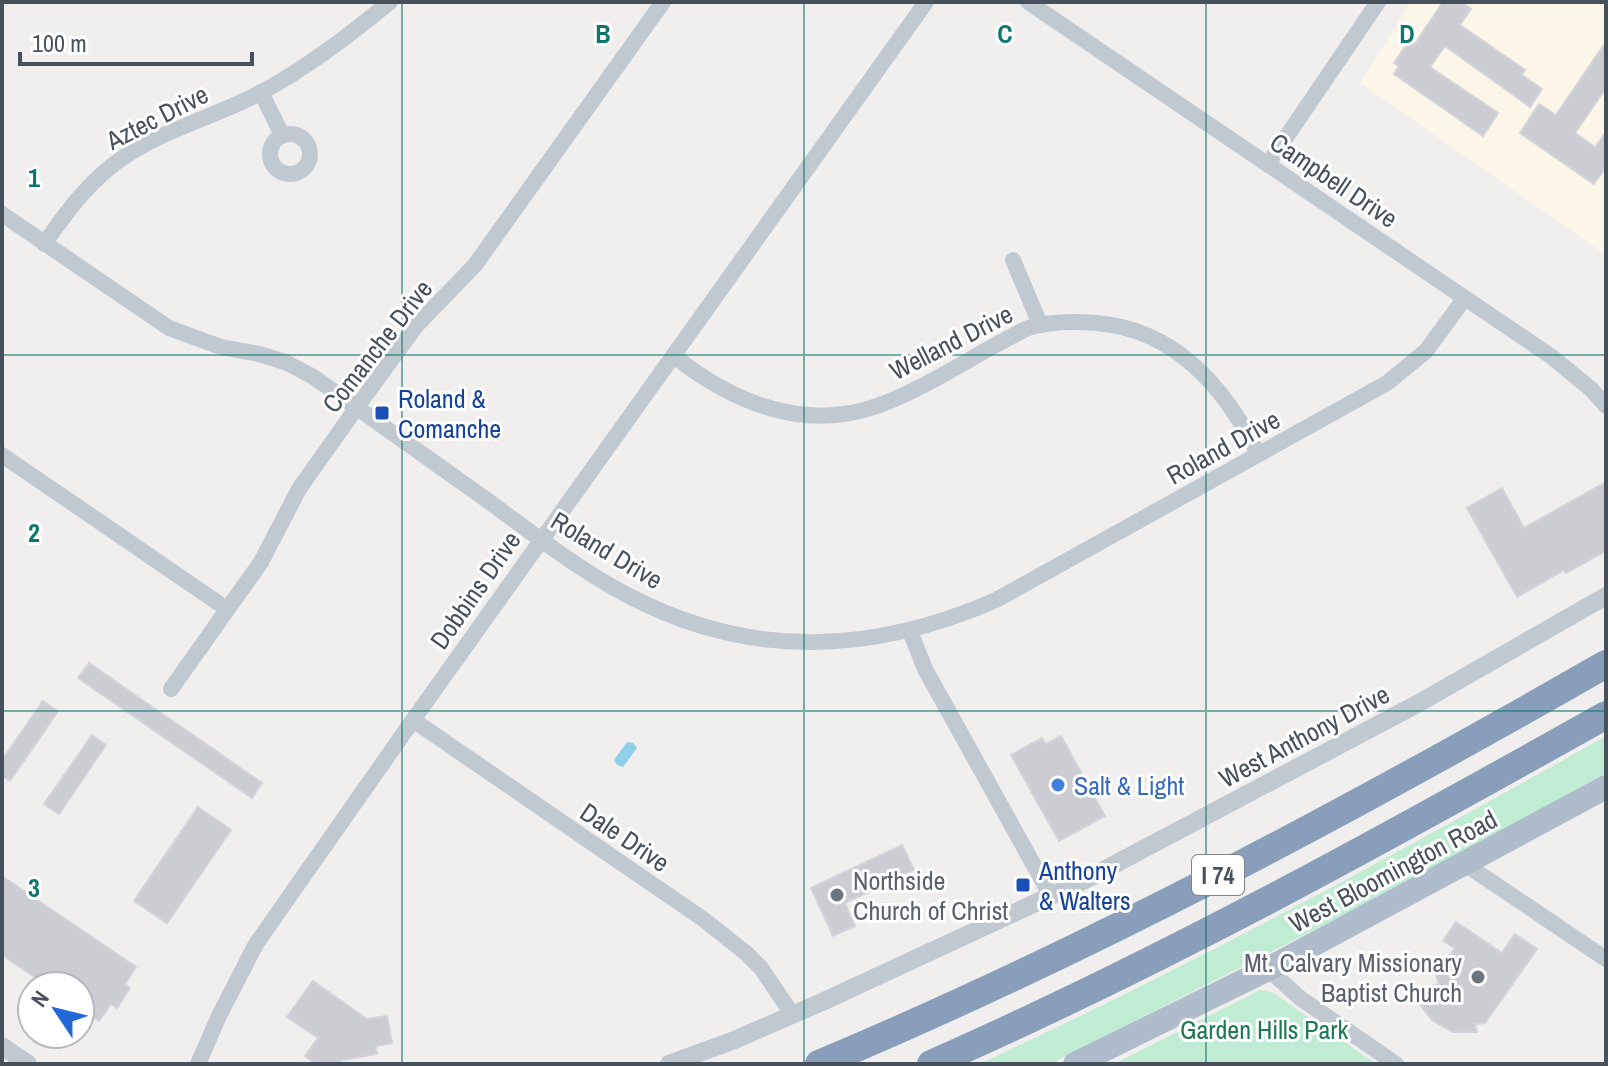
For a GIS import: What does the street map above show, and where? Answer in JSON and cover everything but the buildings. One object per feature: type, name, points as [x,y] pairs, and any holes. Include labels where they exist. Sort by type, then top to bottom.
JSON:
[{"type":"highway","name":"I 74","points":[[819,1064],[971,997],[1119,926],[1409,774],[1606,664]]},
{"type":"highway","name":"I 74","points":[[931,1064],[1275,897],[1606,715]]},
{"type":"main road","name":"West Bloomington Road","points":[[1075,1064],[1268,969],[1606,787]]},
{"type":"street","name":"Aztec Drive","points":[[44,244],[82,193],[125,156],[261,92],[352,33],[390,2]]},
{"type":"street","name":"Comanche Drive","points":[[171,689],[261,562],[299,489],[357,407],[416,326],[475,265],[663,2]]},
{"type":"street","name":"Dobbins Drive","points":[[198,1064],[256,944],[541,539],[926,2]]},
{"type":"street","name":"Campbell Drive","points":[[1028,2],[1552,357],[1592,390],[1606,406]]},
{"type":"street","points":[[1268,164],[1378,2]]},
{"type":"street","points":[[261,92],[282,135]]},
{"type":"street","name":"Roland Drive","points":[[2,214],[169,328],[221,347],[285,362],[312,376],[541,539],[634,598],[710,627],[786,641],[832,644],[910,631],[960,616],[996,600],[1301,432],[1407,369],[1426,351],[1464,299]]},
{"type":"street","points":[[1013,260],[1040,324]]},
{"type":"street","name":"Welland Drive","points":[[674,356],[710,383],[761,407],[810,416],[837,414],[878,405],[995,343],[1040,324],[1104,323],[1168,344],[1207,377],[1230,405],[1258,453]]},
{"type":"street","points":[[2,455],[227,609]]},
{"type":"street","name":"West Anthony Drive","points":[[669,1064],[732,1041],[967,937],[1156,844],[1407,710],[1606,596]]},
{"type":"street","points":[[910,631],[925,669],[958,732],[1051,896]]},
{"type":"street","name":"Dale Drive","points":[[413,720],[703,919],[761,968],[792,1014]]},
{"type":"street","points":[[1465,864],[1606,959]]},
{"type":"street","points":[[1268,969],[1300,998],[1396,1064]]},
{"type":"street","points":[[2,1046],[28,1064]]},
{"type":"shaded area","points":[[1411,2],[1606,2],[1606,255],[1360,83]]},
{"type":"green space","points":[[1606,736],[1606,773],[1408,882],[1050,1064],[979,1064],[1296,906]]},
{"type":"green space","name":"Garden Hills Park","points":[[1260,990],[1272,992],[1376,1064],[1114,1064]]},
{"type":"water","points":[[627,742],[637,748],[623,767],[614,760]]},
{"type":"place","name":"Roland & Comanche","points":[[382,413]]},
{"type":"place","name":"Salt & Light","points":[[1058,785]]},
{"type":"place","name":"Anthony & Walters","points":[[1023,885]]},
{"type":"place","name":"Northside Church of Christ","points":[[837,895]]},
{"type":"place","name":"Mt. Calvary Missionary Baptist Church","points":[[1478,977]]}]
